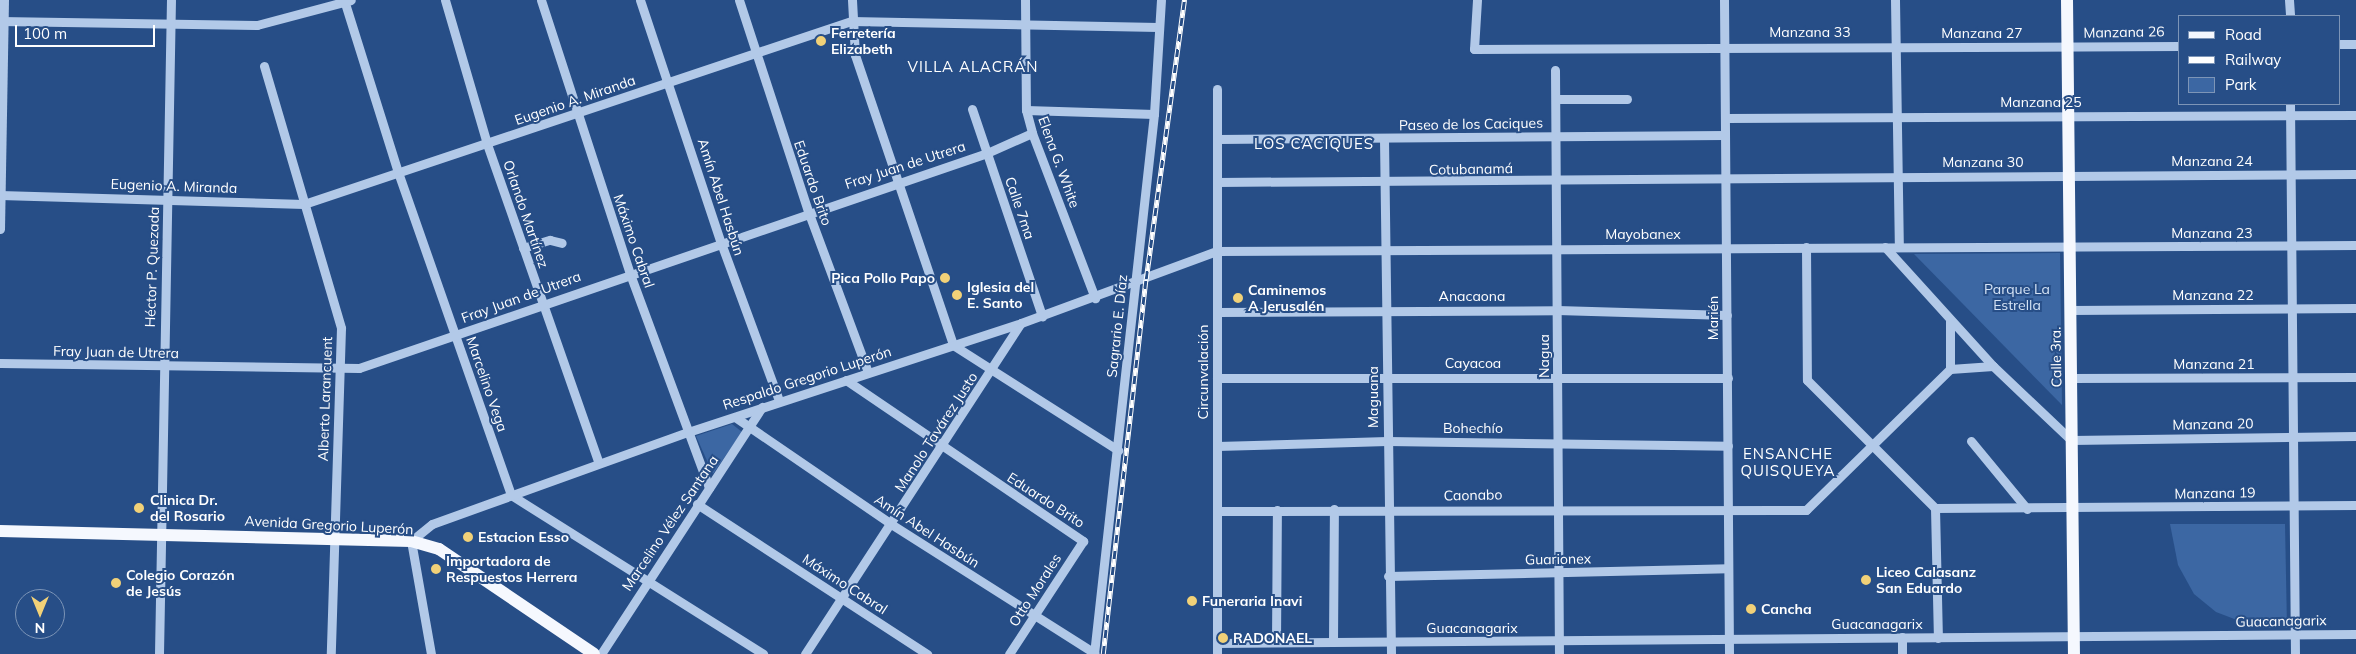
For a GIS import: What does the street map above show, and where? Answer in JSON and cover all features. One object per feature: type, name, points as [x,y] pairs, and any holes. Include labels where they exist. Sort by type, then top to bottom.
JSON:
[{"type":"main road","name":"Calle 3ra.","points":[[2067,0],[2068,247],[2074,509],[2074,654]]},
{"type":"main road","name":"Avenida Gregorio Luperón","points":[[0,531],[161,533],[411,541],[439,549],[594,654]]},
{"type":"street","points":[[0,229],[2,21],[4,0]]},
{"type":"street","name":"Héctor P. Quezada","points":[[159,654],[162,367],[168,199],[171,0]]},
{"type":"street","name":"Orlando Martínez","points":[[445,0],[487,144],[542,304],[600,463]]},
{"type":"street","name":"Máximo Cabral","points":[[541,0],[630,274],[709,488]]},
{"type":"street","name":"Amín Abel Hasbún","points":[[640,0],[669,83],[720,243],[779,400]]},
{"type":"street","name":"Eduardo Brito","points":[[739,0],[754,53],[808,211],[868,372]]},
{"type":"street","points":[[852,0],[851,22],[855,55],[896,184],[954,345],[1118,450]]},
{"type":"street","name":"Elena G. White","points":[[1025,0],[1026,110],[1032,132],[1095,298]]},
{"type":"street","name":"Sagrario E. Díaz","points":[[1094,653],[1154,114],[1161,0]]},
{"type":"street","name":"Manzana 33","points":[[1477,0],[1474,49],[1724,45],[1896,46]]},
{"type":"street","name":"Marién","points":[[1724,0],[1729,654]]},
{"type":"street","points":[[1895,0],[1899,247]]},
{"type":"street","points":[[2290,0],[2290,15]]},
{"type":"street","points":[[2,21],[257,26],[346,1]]},
{"type":"street","name":"Marcelino Vega","points":[[346,1],[399,174],[511,495]]},
{"type":"street","name":"Eugenio A. Miranda","points":[[1,195],[304,204],[577,115],[754,53],[851,22],[1158,27]]},
{"type":"street","points":[[2341,44],[2356,44]]},
{"type":"street","name":"Manzana 27","points":[[1896,46],[2068,47]]},
{"type":"street","name":"Manzana 26","points":[[2068,47],[2178,46]]},
{"type":"street","name":"Alberto Larancuent","points":[[264,66],[341,328],[338,370],[336,539],[331,654]]},
{"type":"street","name":"Nagua","points":[[1555,70],[1557,136],[1557,508],[1560,654]]},
{"type":"street","name":"Circunvalación","points":[[1217,90],[1217,654]]},
{"type":"street","points":[[1556,98],[1627,99]]},
{"type":"street","points":[[2290,105],[2295,654]]},
{"type":"street","name":"Calle 7ma","points":[[972,109],[1042,316]]},
{"type":"street","points":[[1026,110],[1154,114]]},
{"type":"street","name":"Manzana 25","points":[[1726,118],[2356,115]]},
{"type":"street","name":"Fray Juan de Utrera","points":[[0,363],[338,370],[359,368],[808,211],[987,153],[1032,132]]},
{"type":"street","name":"Paseo de los Caciques","points":[[1218,139],[1384,139],[1725,134]]},
{"type":"street","name":"Maguana","points":[[1384,139],[1388,249],[1386,376],[1388,576],[1391,654]]},
{"type":"street","name":"Manzana 24","points":[[2068,176],[2356,174]]},
{"type":"street","name":"Manzana 30","points":[[1726,181],[1898,176],[2068,176]]},
{"type":"street","name":"Cotubanamá","points":[[1217,182],[1387,184],[1726,181]]},
{"type":"street","points":[[523,248],[550,240],[562,243]]},
{"type":"street","name":"Manzana 23","points":[[2068,247],[2291,247],[2356,245]]},
{"type":"street","name":"Mayobanex","points":[[1217,252],[1557,247],[2068,247]]},
{"type":"street","points":[[1806,247],[1807,380],[1936,508],[1938,638]]},
{"type":"street","points":[[1885,247],[1950,321],[1993,366],[2071,440]]},
{"type":"street","name":"Respaldo Gregorio Luperón","points":[[411,541],[432,524],[600,463],[779,400],[846,380],[1095,298],[1217,252]]},
{"type":"street","name":"Manzana 22","points":[[2070,310],[2356,308]]},
{"type":"street","name":"Anacaona","points":[[1217,312],[1557,310],[1727,315]]},
{"type":"street","points":[[1950,321],[1950,369],[1993,366]]},
{"type":"street","name":"Manolo Tavárez Justo","points":[[805,654],[942,448],[1021,323]]},
{"type":"street","name":"Caonabo","points":[[1217,511],[1557,508],[1728,510],[1812,508],[1950,369]]},
{"type":"street","name":"Cayacoa","points":[[1217,378],[1386,376],[1728,378]]},
{"type":"street","name":"Manzana 21","points":[[2071,378],[2356,377]]},
{"type":"street","name":"Eduardo Brito","points":[[846,380],[942,448],[1083,540]]},
{"type":"street","name":"Marcelino Vélez Santana","points":[[601,654],[648,578],[762,407]]},
{"type":"street","name":"Amín Abel Hasbún","points":[[735,417],[891,524],[1033,617],[1094,653]]},
{"type":"street","name":"Manzana 20","points":[[2071,440],[2356,436]]},
{"type":"street","name":"Bohechío","points":[[1217,446],[1387,442],[1728,446]]},
{"type":"street","points":[[1971,442],[2027,508]]},
{"type":"street","points":[[511,495],[648,578],[763,654]]},
{"type":"street","name":"Máximo Cabral","points":[[697,504],[927,654]]},
{"type":"street","name":"Manzana 19","points":[[1936,508],[2074,509],[2356,505]]},
{"type":"street","points":[[1334,509],[1334,642]]},
{"type":"street","points":[[1276,642],[1277,510]]},
{"type":"street","name":"Otto Morales","points":[[1010,654],[1083,540]]},
{"type":"street","points":[[411,541],[431,654]]},
{"type":"street","name":"Guarionex","points":[[1388,576],[1728,568]]},
{"type":"street","name":"Guacanagarix","points":[[1217,643],[1559,641],[1728,637],[2074,639],[2356,634]]},
{"type":"street","points":[[1902,637],[1902,654]]},
{"type":"green space","name":"Parque La Estrella","points":[[2060,253],[2062,405],[1914,254]]},
{"type":"green space","points":[[732,424],[742,432],[713,474],[696,436]]},
{"type":"green space","points":[[2170,524],[2285,524],[2287,628],[2258,628],[2216,612],[2194,594],[2178,565]]},
{"type":"railway","points":[[1103,654],[1146,279],[1184,0]]},
{"type":"place","name":"Ferretería Elizabeth","points":[[821,41]]},
{"type":"place","name":"Pica Pollo Papo","points":[[945,278]]},
{"type":"place","name":"Iglesia del E. Santo","points":[[957,295]]},
{"type":"place","name":"Caminemos A Jerusalén","points":[[1238,298]]},
{"type":"place","name":"Clinica Dr. del Rosario","points":[[139,508]]},
{"type":"place","name":"Estacion Esso","points":[[468,537]]},
{"type":"place","name":"Importadora de Respuestos Herrera","points":[[436,569]]},
{"type":"place","name":"Liceo Calasanz San Eduardo","points":[[1866,580]]},
{"type":"place","name":"Colegio Corazón de Jesús","points":[[116,583]]},
{"type":"place","name":"Funeraria Inavi","points":[[1192,601]]},
{"type":"place","name":"Cancha","points":[[1751,609]]},
{"type":"place","name":"RADONAEL","points":[[1223,638]]},
{"type":"district","name":"VILLA ALACRÁN","points":[[973,67]]},
{"type":"district","name":"LOS CACIQUES","points":[[1314,144]]},
{"type":"district","name":"ENSANCHE QUISQUEYA","points":[[1788,462]]}]
